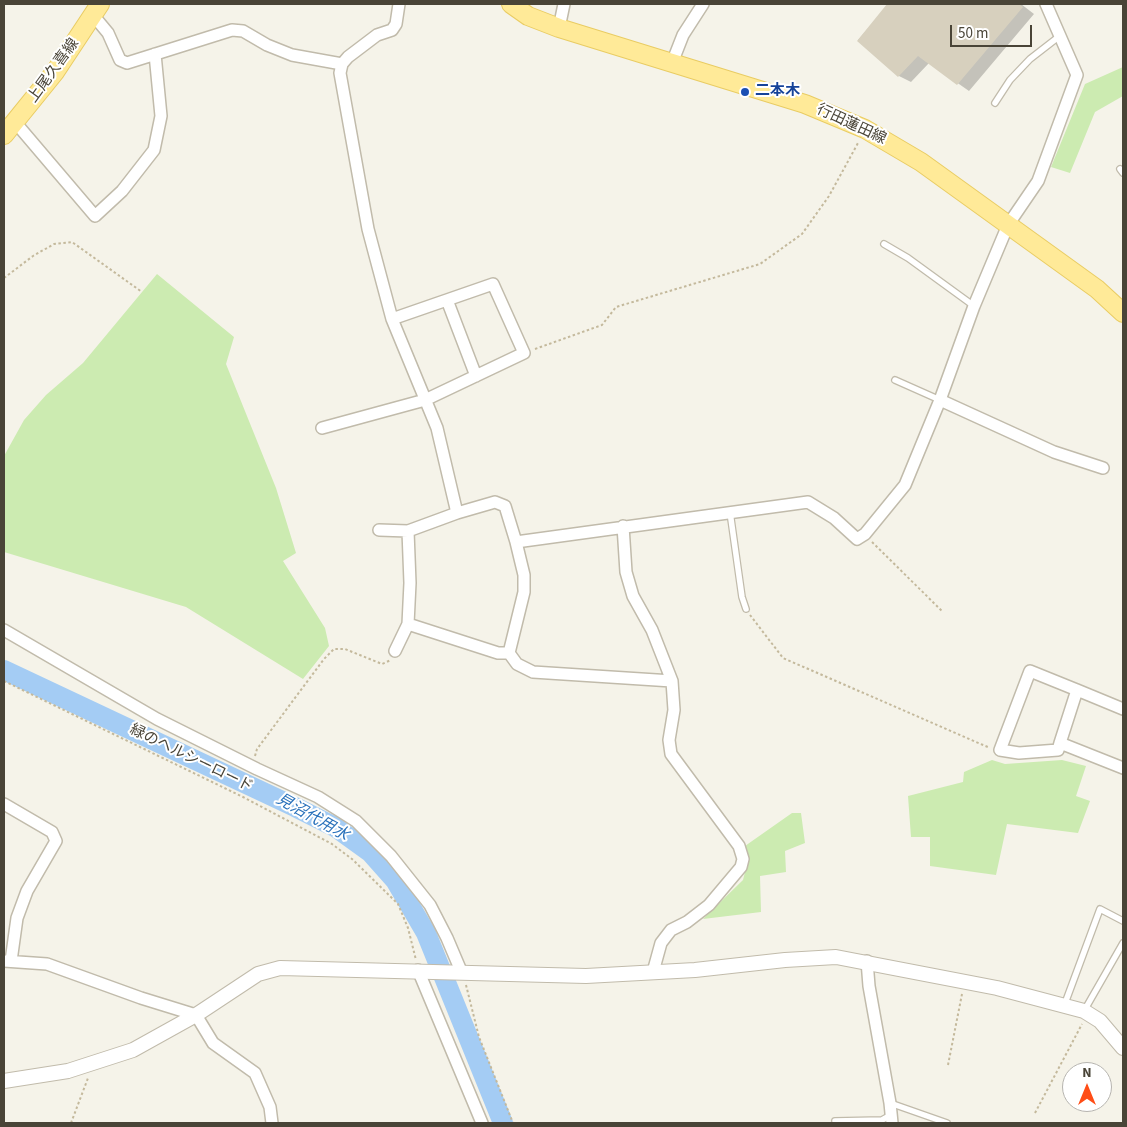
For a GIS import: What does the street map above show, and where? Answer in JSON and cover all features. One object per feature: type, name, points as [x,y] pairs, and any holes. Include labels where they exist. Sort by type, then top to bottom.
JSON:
[{"type":"main road","name":"行田蓮田線","points":[[511,4],[528,16],[559,28],[805,104],[865,130],[921,162],[1097,290],[1123,313]]},
{"type":"main road","name":"上尾久喜線","points":[[9,128],[55,72],[97,10]]},
{"type":"street","points":[[399,4],[396,24],[392,30],[377,35],[342,64],[340,73],[368,229],[392,319],[437,428],[457,513]]},
{"type":"street","points":[[559,28],[564,4]]},
{"type":"street","points":[[672,63],[683,34],[703,4]]},
{"type":"street","points":[[516,542],[808,502],[834,518],[857,539],[864,534],[905,485],[940,400],[974,306],[1008,225],[1038,182],[1077,75],[1046,4]]},
{"type":"street","points":[[97,10],[120,60],[127,63],[232,30],[244,31],[267,45],[292,55],[342,64]]},
{"type":"street","points":[[9,128],[95,216],[122,191],[154,150],[161,116],[155,54]]},
{"type":"street","points":[[322,428],[424,400],[524,353],[493,284],[392,319]]},
{"type":"street","points":[[447,300],[476,376]]},
{"type":"street","points":[[940,400],[1054,452],[1103,468]]},
{"type":"street","points":[[379,530],[408,531],[457,513],[495,502],[505,506],[524,575],[524,592],[509,653],[517,664],[533,672],[672,681]]},
{"type":"street","points":[[623,526],[626,572],[633,596],[652,630],[672,681],[674,710],[669,740],[671,754],[740,846],[743,858],[741,867],[709,905],[687,922],[671,930],[661,942],[657,950],[653,972]]},
{"type":"street","points":[[396,651],[403,630],[408,624],[410,575],[408,531]]},
{"type":"street","points":[[408,624],[498,653],[509,653]]},
{"type":"street","points":[[4,630],[157,719],[318,797],[356,821],[392,856],[430,905],[448,938],[459,971]]},
{"type":"street","points":[[1077,690],[1058,750],[1019,753],[1000,750],[1030,671],[1077,690],[1123,709]]},
{"type":"street","points":[[1060,743],[1123,768]]},
{"type":"street","points":[[4,804],[52,832],[56,841],[31,884],[17,918],[8,961],[47,964],[141,998],[196,1015],[213,1043],[255,1073],[270,1107],[272,1123]]},
{"type":"street","points":[[4,1081],[28,1079],[93,1064],[133,1050],[196,1015],[258,974],[280,968],[422,970],[586,976],[836,957],[867,961],[964,982],[1086,1012],[1100,1021],[1123,1048]]},
{"type":"street","points":[[867,961],[868,986],[891,1114]]},
{"type":"street","points":[[422,970],[482,1123]]},
{"type":"lane","points":[[995,103],[1010,80],[1030,58],[1061,35]]},
{"type":"lane","points":[[884,244],[908,258],[974,306]]},
{"type":"lane","points":[[895,380],[940,400]]},
{"type":"lane","points":[[730,512],[742,597],[746,609]]},
{"type":"lane","points":[[1064,1006],[1100,909],[1123,921]]},
{"type":"lane","points":[[1086,1012],[1123,943]]},
{"type":"lane","points":[[835,1121],[882,1120],[891,1114],[947,1123]]},
{"type":"path","points":[[524,353],[602,324],[616,307],[760,264],[802,234],[829,196],[865,130]]},
{"type":"path","points":[[4,278],[33,256],[54,244],[72,242],[142,292]]},
{"type":"path","points":[[864,534],[943,612]]},
{"type":"path","points":[[746,609],[783,658],[989,748],[1000,750]]},
{"type":"path","points":[[251,766],[257,749],[324,659],[334,649],[345,648],[382,664],[390,662],[396,651]]},
{"type":"path","name":"緑のヘルシーロード","points":[[4,681],[243,797],[332,844],[352,859],[398,904],[422,970]]},
{"type":"path","points":[[459,971],[479,1037],[513,1123]]},
{"type":"path","points":[[948,1065],[964,982]]},
{"type":"path","points":[[1035,1113],[1086,1012]]},
{"type":"path","points":[[71,1123],[93,1064]]},
{"type":"green space","points":[[1123,67],[1123,96],[1095,112],[1070,173],[1051,167],[1085,84]]},
{"type":"green space","points":[[157,274],[234,337],[226,364],[276,488],[296,553],[283,561],[325,628],[329,646],[303,679],[186,607],[4,552],[4,456],[24,420],[46,395],[83,363]]},
{"type":"green space","points":[[992,760],[1005,764],[1062,760],[1086,766],[1076,796],[1090,801],[1078,833],[1007,824],[996,875],[930,866],[930,837],[911,837],[908,796],[963,782],[964,772]]},
{"type":"green space","points":[[792,813],[801,813],[805,843],[785,851],[786,872],[760,876],[761,912],[703,919],[743,880],[748,860],[745,846]]},
{"type":"building","points":[[887,4],[1019,4],[1023,7],[957,85],[918,56],[898,77],[857,41]]},
{"type":"waterway","name":"見沼代用水","points":[[4,670],[295,807],[335,827],[371,853],[395,880],[426,933],[503,1123]]},
{"type":"place","name":"二本木","points":[[745,92]]}]
